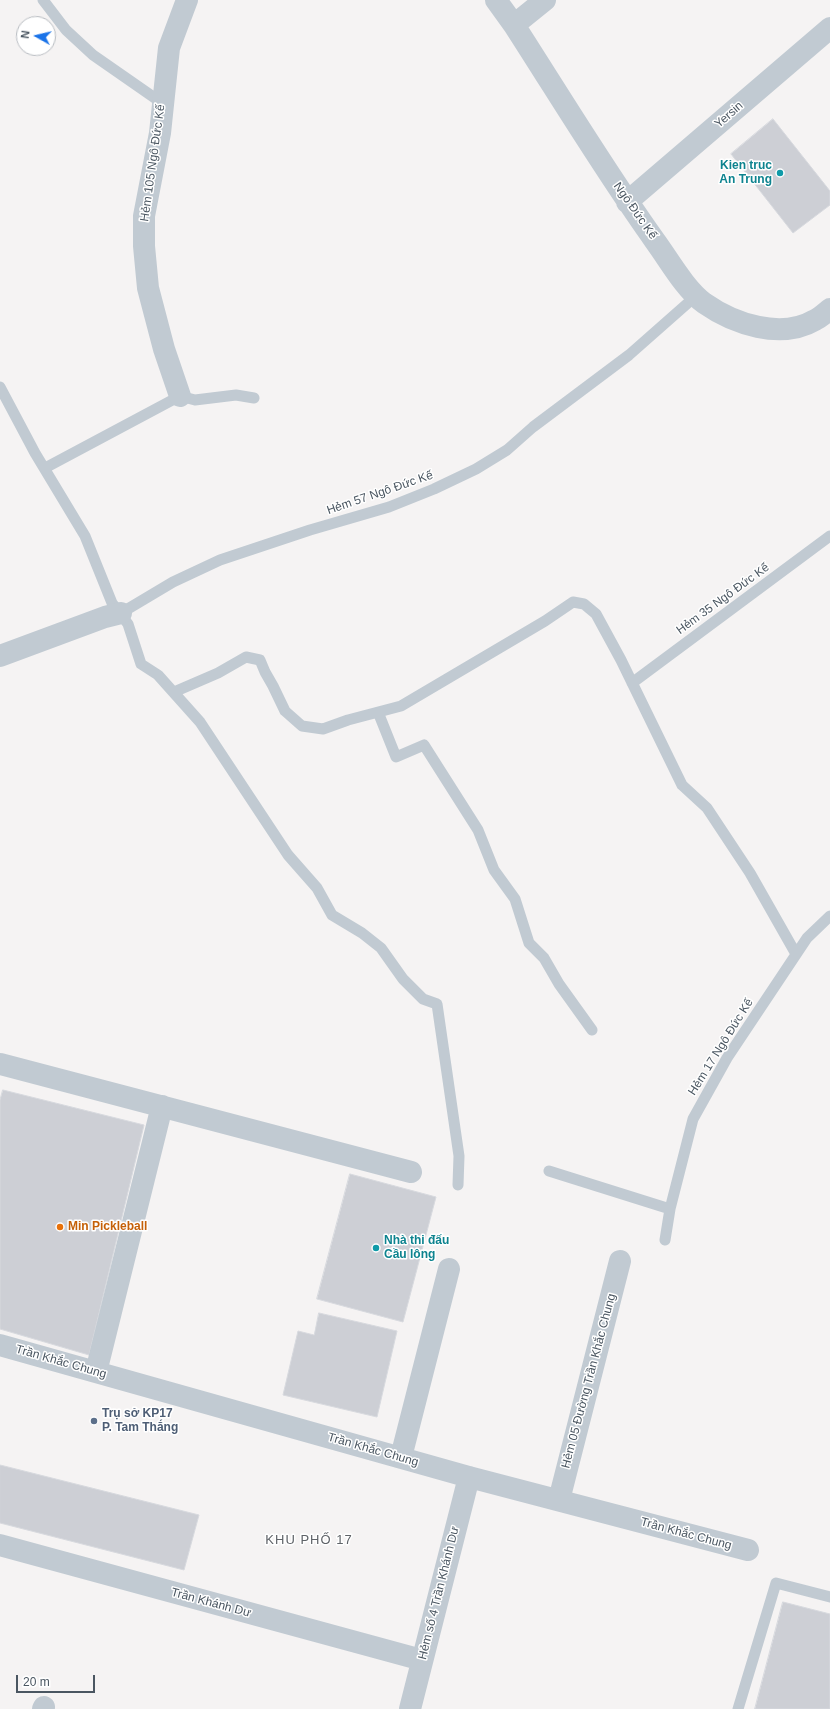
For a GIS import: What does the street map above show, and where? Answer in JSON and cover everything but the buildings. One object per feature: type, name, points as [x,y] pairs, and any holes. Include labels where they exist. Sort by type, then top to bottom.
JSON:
[{"type":"street","name":"Hẻm 105 Ngô Đức Kế","points":[[180,396],[164,349],[148,288],[144,246],[144,216],[160,133],[169,48],[187,0]]},
{"type":"street","name":"Ngô Đức Kế","points":[[496,0],[514,25],[627,202],[689,288],[703,302],[739,322],[760,329],[794,327],[815,321],[830,309]]},
{"type":"street","points":[[514,25],[545,0]]},
{"type":"street","name":"Yersin","points":[[627,202],[830,28]]},
{"type":"street","points":[[0,656],[105,617],[120,613]]},
{"type":"street","points":[[0,1064],[411,1172]]},
{"type":"street","points":[[96,1372],[162,1106]]},
{"type":"street","name":"Hẻm 05 Đường Trần Khắc Chung","points":[[558,1500],[620,1261]]},
{"type":"street","points":[[401,1458],[449,1269]]},
{"type":"street","name":"Trần Khắc Chung","points":[[0,1345],[469,1477],[748,1550]]},
{"type":"street","name":"Hẻm số 4 Trần Khánh Dư","points":[[410,1709],[469,1477]]},
{"type":"street","name":"Trần Khánh Dư","points":[[0,1545],[422,1660]]},
{"type":"lane","points":[[43,0],[66,30],[93,55],[162,103]]},
{"type":"lane","name":"Hẻm 57 Ngô Đức Kế","points":[[120,613],[173,582],[220,560],[310,530],[389,507],[434,489],[476,469],[507,450],[533,427],[629,355],[696,295]]},
{"type":"lane","points":[[0,387],[44,468],[85,536],[112,603],[128,624],[141,664],[158,675],[200,722],[288,855],[316,888],[332,915],[362,933],[381,948],[403,979],[423,999],[437,1004],[459,1156],[458,1185]]},
{"type":"lane","points":[[44,468],[180,396],[195,400],[236,395],[254,398]]},
{"type":"lane","name":"Hẻm 35 Ngô Đức Kế","points":[[632,682],[830,536]]},
{"type":"lane","points":[[174,692],[218,673],[246,657],[260,660],[285,711],[302,726],[323,729],[348,720],[401,706],[545,621],[573,602],[584,604],[596,614],[632,682],[682,785],[707,808],[750,873],[796,954]]},
{"type":"lane","points":[[378,712],[396,757],[424,745],[478,830],[494,870],[516,899],[529,943],[544,958],[559,984],[592,1030]]},
{"type":"lane","name":"Hẻm 17 Ngô Đức Kế","points":[[665,1240],[670,1209],[693,1119],[727,1058],[796,954],[807,938],[830,917]]},
{"type":"lane","points":[[549,1171],[670,1209]]},
{"type":"lane","points":[[738,1709],[776,1583],[830,1597]]},
{"type":"place","name":"Kien truc An Trung","points":[[780,173]]},
{"type":"place","name":"Min Pickleball","points":[[60,1227]]},
{"type":"place","name":"Nhà thi đấu Cầu lông","points":[[376,1248]]},
{"type":"place","name":"Trụ sở KP17 P. Tam Thắng","points":[[94,1421]]},
{"type":"district","name":"KHU PHỐ 17","points":[[309,1540]]}]
